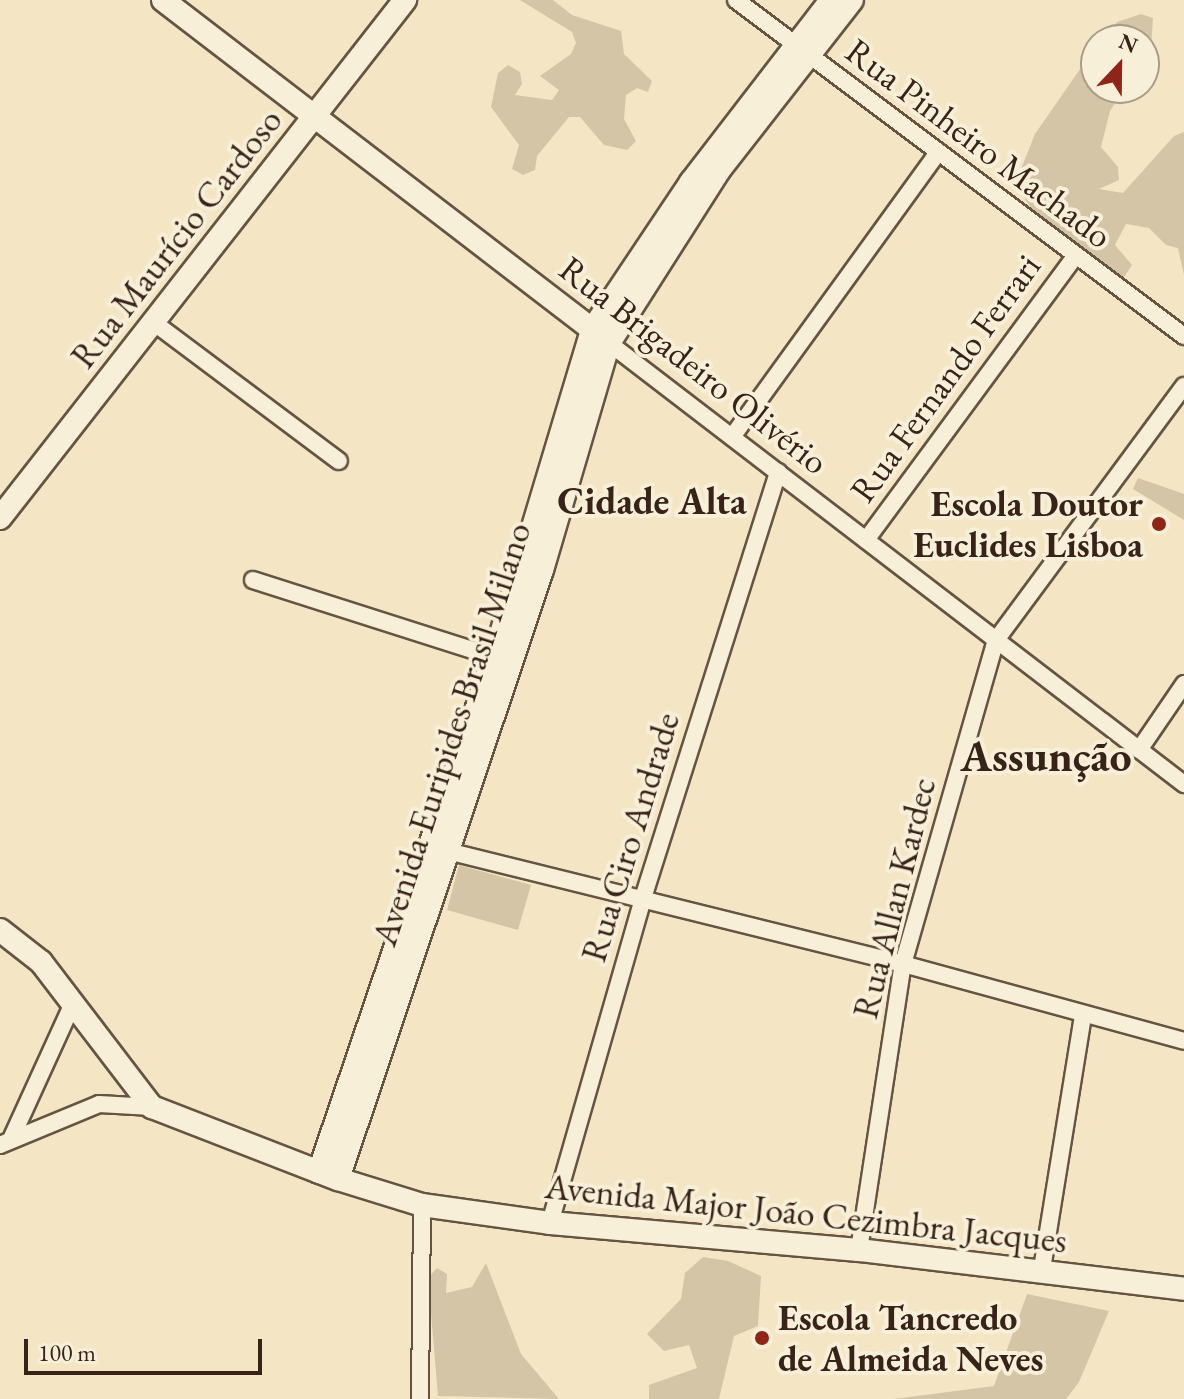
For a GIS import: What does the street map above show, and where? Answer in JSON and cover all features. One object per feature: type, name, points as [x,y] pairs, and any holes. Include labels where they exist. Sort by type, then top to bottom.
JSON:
[{"type":"street","name":"Rua Brigadeiro Olivério","points":[[163,0],[1184,784]]},
{"type":"street","name":"Rua Maurício Cardoso","points":[[0,518],[405,0]]},
{"type":"street","name":"Rua Pinheiro Machado","points":[[736,0],[1184,336]]},
{"type":"street","name":"Avenida Euripides Brasil Milano","points":[[802,50],[831,0]]},
{"type":"street","name":"Avenida Euripides Brasil Milano","points":[[466,763],[533,567],[601,336],[714,164],[802,50],[852,0]]},
{"type":"street","points":[[732,437],[938,152]]},
{"type":"street","name":"Rua Fernando Ferrari","points":[[866,540],[1076,255]]},
{"type":"street","points":[[153,322],[339,461]]},
{"type":"street","name":"Rua Allan Kardec","points":[[859,1250],[903,964],[996,640],[1184,386]]},
{"type":"street","name":"Rua Ciro Andrade","points":[[550,1223],[643,898],[778,472]]},
{"type":"street","name":"Avenida Euripides Brasil Milano","points":[[328,1175],[440,849],[494,657],[533,567]]},
{"type":"street","points":[[253,580],[494,657]]},
{"type":"street","points":[[1139,750],[1184,684]]},
{"type":"street","points":[[440,849],[903,964],[1083,1016],[1184,1041]]},
{"type":"street","points":[[0,930],[41,962],[152,1107]]},
{"type":"street","points":[[6,1141],[73,1003]]},
{"type":"street","points":[[1042,1269],[1083,1016]]},
{"type":"street","points":[[6,1141],[99,1104],[152,1107]]},
{"type":"street","name":"Avenida Major João Cezimbra Jacques","points":[[152,1107],[328,1175],[422,1205],[550,1223],[1042,1269],[1184,1289]]},
{"type":"street","points":[[420,1399],[422,1205]]},
{"type":"shaded area","points":[[520,0],[553,0],[572,15],[621,31],[624,54],[652,81],[648,92],[637,88],[626,95],[624,119],[636,141],[627,150],[604,145],[580,117],[569,117],[537,156],[535,170],[523,175],[512,169],[519,145],[491,107],[498,73],[508,65],[520,72],[522,84],[515,95],[552,100],[559,90],[540,76],[571,54],[576,43],[572,32]]},
{"type":"shaded area","points":[[1141,14],[1153,18],[1153,24],[1115,24]]},
{"type":"shaded area","points":[[1080,69],[1080,104],[1115,104],[1101,147],[1118,167],[1119,180],[1099,189],[1123,193],[1174,136],[1184,132],[1184,275],[1178,248],[1166,245],[1149,228],[1126,224],[1115,245],[1132,265],[1124,277],[1110,272],[1033,211],[1020,192],[1017,179],[1035,134]]},
{"type":"shaded area","points":[[1138,478],[1184,494],[1184,520],[1133,489]]},
{"type":"shaded area","points":[[459,865],[531,885],[518,930],[447,910]]},
{"type":"shaded area","points":[[703,1257],[728,1261],[761,1276],[758,1326],[734,1336],[719,1399],[649,1399],[649,1385],[697,1368],[689,1345],[664,1351],[647,1334],[681,1299],[685,1273]]},
{"type":"shaded area","points":[[486,1263],[521,1354],[559,1399],[438,1396],[428,1278],[437,1268],[447,1274],[446,1293],[472,1287]]},
{"type":"shaded area","points":[[1027,1294],[1109,1311],[1079,1382],[1066,1399],[894,1399],[994,1386]]},
{"type":"place","name":"Escola Doutor Euclides Lisboa","points":[[1159,524]]},
{"type":"place","name":"Escola Tancredo de Almeida Neves","points":[[762,1338]]},
{"type":"district","name":"Cidade Alta","points":[[652,501]]},
{"type":"district","name":"Assunção","points":[[1046,756]]}]
